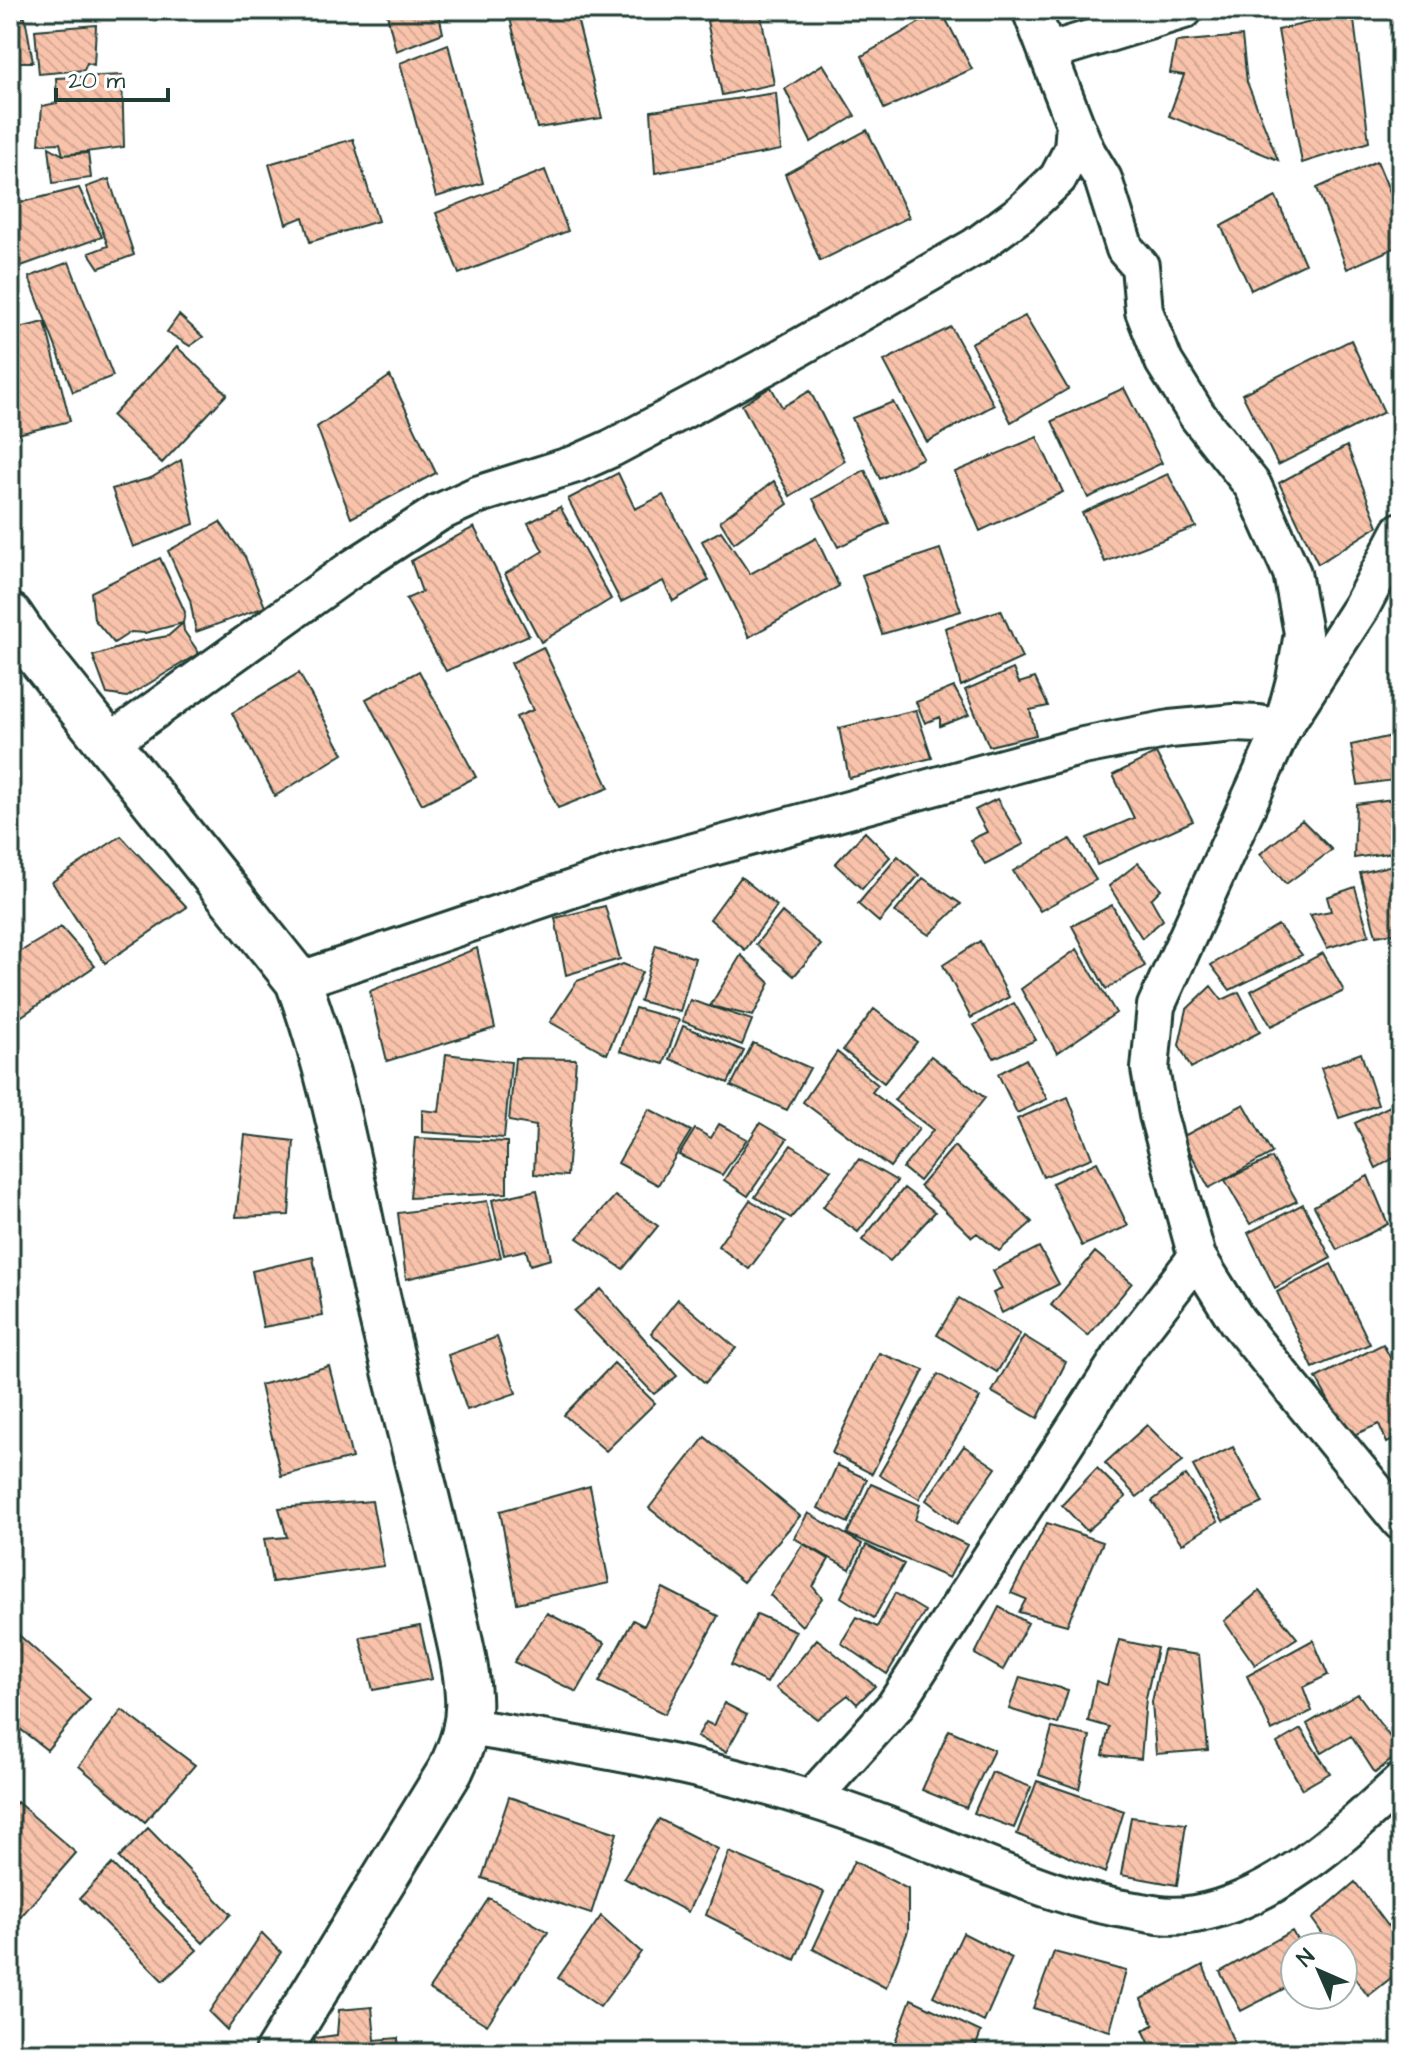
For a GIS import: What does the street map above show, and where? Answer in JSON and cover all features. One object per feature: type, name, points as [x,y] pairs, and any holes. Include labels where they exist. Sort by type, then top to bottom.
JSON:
[{"type":"street","points":[[1031,10],[1086,151],[1103,179],[1125,249],[1140,266],[1144,311],[1164,362],[1197,415],[1253,486],[1292,573],[1303,633],[1282,729]]},
{"type":"street","points":[[1047,52],[1184,10]]},
{"type":"street","points":[[109,743],[353,568],[438,513],[477,495],[576,464],[612,448],[772,363],[975,247],[1021,213],[1058,178],[1073,149],[1075,124]]},
{"type":"street","points":[[1401,531],[1361,607],[1282,729],[1156,1006],[1150,1069],[1158,1115],[1197,1257],[1237,1321],[1401,1522]]},
{"type":"street","points":[[10,616],[29,644],[298,981],[311,1016],[333,1099],[369,1268],[466,1673],[468,1727],[450,1771],[317,1983],[277,2053]]},
{"type":"street","points":[[298,981],[628,870],[1083,746],[1170,729],[1234,723],[1282,729]]},
{"type":"street","points":[[811,1799],[895,1706],[1126,1349],[1197,1257]]},
{"type":"street","points":[[468,1727],[644,1756],[811,1799],[1057,1893],[1096,1905],[1165,1917],[1196,1914],[1237,1901],[1282,1877],[1349,1830],[1401,1782]]},
{"type":"building","points":[[386,10],[438,10],[443,33],[396,51]]},
{"type":"building","points":[[508,10],[575,10],[602,118],[537,128]]},
{"type":"building","points":[[760,10],[774,84],[722,95],[707,21]]},
{"type":"building","points":[[941,10],[972,69],[884,109],[862,56]]},
{"type":"building","points":[[1353,12],[1369,142],[1302,163],[1278,30]]},
{"type":"building","points":[[25,17],[33,62],[10,62],[10,18]]},
{"type":"building","points":[[96,25],[94,65],[87,63],[84,70],[39,74],[35,30]]},
{"type":"building","points":[[1242,36],[1247,82],[1278,160],[1169,116],[1184,75],[1170,73],[1176,42]]},
{"type":"building","points":[[448,44],[483,183],[436,197],[400,63]]},
{"type":"building","points":[[823,64],[855,116],[811,142],[785,89]]},
{"type":"building","points":[[122,75],[124,147],[63,155],[60,143],[39,144],[42,106],[57,103],[56,78]]},
{"type":"building","points":[[776,93],[781,150],[655,173],[651,111]]},
{"type":"building","points":[[867,130],[909,217],[820,261],[785,174]]},
{"type":"building","points":[[353,139],[378,221],[310,242],[303,217],[286,224],[269,164]]},
{"type":"building","points":[[49,147],[63,155],[88,153],[91,178],[53,183]]},
{"type":"building","points":[[1377,161],[1401,219],[1401,245],[1347,269],[1317,188]]},
{"type":"building","points":[[545,170],[568,231],[459,274],[436,213]]},
{"type":"building","points":[[109,179],[134,255],[99,268],[89,253],[108,246],[86,187]]},
{"type":"building","points":[[79,188],[102,237],[10,270],[10,205]]},
{"type":"building","points":[[1276,197],[1305,264],[1251,290],[1221,226]]},
{"type":"building","points":[[69,262],[113,376],[73,392],[29,277]]},
{"type":"building","points":[[179,315],[203,337],[190,346],[167,332]]},
{"type":"building","points":[[1025,316],[1068,389],[1011,422],[971,343]]},
{"type":"building","points":[[45,322],[70,421],[10,436],[10,330]]},
{"type":"building","points":[[951,327],[994,405],[927,442],[884,361]]},
{"type":"building","points":[[1351,340],[1384,412],[1278,465],[1242,394]]},
{"type":"building","points":[[177,347],[227,394],[162,463],[112,416]]},
{"type":"building","points":[[390,376],[436,473],[351,518],[317,427]]},
{"type":"building","points":[[771,387],[782,407],[810,391],[845,461],[790,496],[742,405]]},
{"type":"building","points":[[1124,388],[1162,463],[1088,498],[1052,421]]},
{"type":"building","points":[[893,402],[923,458],[880,479],[852,418]]},
{"type":"building","points":[[1037,437],[1063,492],[980,531],[955,472]]},
{"type":"building","points":[[1347,446],[1378,526],[1318,564],[1279,483]]},
{"type":"building","points":[[181,460],[194,524],[133,547],[112,489],[151,478]]},
{"type":"building","points":[[865,470],[889,523],[838,547],[813,499]]},
{"type":"building","points":[[618,473],[635,509],[663,495],[709,580],[673,601],[663,581],[621,602],[568,499]]},
{"type":"building","points":[[1168,474],[1196,527],[1105,562],[1082,513]]},
{"type":"building","points":[[774,481],[788,504],[734,543],[720,521]]},
{"type":"building","points":[[560,507],[611,599],[541,642],[505,574],[543,551],[528,523]]},
{"type":"building","points":[[220,522],[245,557],[265,607],[196,632],[190,600],[168,551]]},
{"type":"building","points":[[474,527],[529,635],[446,671],[406,599],[422,592],[411,561]]},
{"type":"building","points":[[721,531],[750,574],[816,538],[839,586],[749,637],[702,541]]},
{"type":"building","points":[[940,549],[961,611],[882,634],[862,575]]},
{"type":"building","points":[[160,558],[185,612],[183,623],[145,633],[131,632],[114,643],[94,619],[91,592]]},
{"type":"building","points":[[1001,610],[1022,658],[961,686],[945,628]]},
{"type":"building","points":[[183,623],[184,631],[199,653],[127,697],[107,694],[93,656],[168,636]]},
{"type":"building","points":[[543,647],[609,788],[558,808],[516,717],[533,710],[511,663]]},
{"type":"building","points":[[1013,669],[1019,683],[1035,678],[1048,706],[1030,710],[1036,735],[989,746],[965,690]]},
{"type":"building","points":[[419,671],[476,777],[422,804],[366,699]]},
{"type":"building","points":[[299,673],[343,754],[275,796],[232,713]]},
{"type":"building","points":[[954,687],[969,715],[940,726],[940,717],[925,723],[916,702]]},
{"type":"building","points":[[916,710],[932,758],[849,778],[839,728]]},
{"type":"building","points":[[1401,734],[1401,779],[1358,785],[1351,745]]},
{"type":"building","points":[[1156,753],[1193,821],[1097,865],[1087,838],[1134,818],[1113,775]]},
{"type":"building","points":[[1401,798],[1401,851],[1354,858],[1356,804]]},
{"type":"building","points":[[997,799],[1024,844],[985,864],[970,840],[987,832],[975,810]]},
{"type":"building","points":[[1302,820],[1332,850],[1286,884],[1260,854]]},
{"type":"building","points":[[865,832],[890,857],[862,889],[835,864]]},
{"type":"building","points":[[121,836],[187,907],[105,963],[52,882]]},
{"type":"building","points":[[1070,839],[1096,880],[1040,911],[1013,871]]},
{"type":"building","points":[[898,856],[919,875],[879,922],[858,904]]},
{"type":"building","points":[[1138,863],[1161,889],[1151,899],[1163,920],[1142,938],[1109,886]]},
{"type":"building","points":[[1401,863],[1401,932],[1376,936],[1360,873]]},
{"type":"building","points":[[741,877],[777,906],[745,950],[710,919]]},
{"type":"building","points":[[923,878],[961,904],[929,935],[895,912]]},
{"type":"building","points":[[1355,887],[1369,935],[1327,948],[1310,915],[1331,911],[1327,897]]},
{"type":"building","points":[[1112,905],[1145,966],[1106,989],[1072,926]]},
{"type":"building","points":[[605,906],[620,959],[566,975],[555,918]]},
{"type":"building","points":[[782,912],[821,945],[794,976],[756,944]]},
{"type":"building","points":[[1278,925],[1302,955],[1230,990],[1211,965]]},
{"type":"building","points":[[61,927],[95,966],[10,1024],[10,958]]},
{"type":"building","points":[[980,941],[1009,997],[971,1018],[943,965]]},
{"type":"building","points":[[656,945],[695,958],[680,1012],[640,1001]]},
{"type":"building","points":[[477,948],[495,1028],[387,1061],[370,991]]},
{"type":"building","points":[[1077,949],[1116,1013],[1057,1053],[1021,989]]},
{"type":"building","points":[[1323,953],[1344,991],[1271,1026],[1251,991]]},
{"type":"building","points":[[741,955],[770,983],[753,1016],[710,1006]]},
{"type":"building","points":[[623,964],[642,972],[607,1054],[550,1022],[577,981]]},
{"type":"building","points":[[1211,986],[1222,1000],[1239,992],[1260,1032],[1191,1068],[1179,1045],[1187,1009]]},
{"type":"building","points":[[690,1000],[752,1020],[742,1045],[682,1021]]},
{"type":"building","points":[[1014,1003],[1036,1040],[994,1058],[974,1025]]},
{"type":"building","points":[[635,1008],[679,1020],[664,1064],[620,1051]]},
{"type":"building","points":[[874,1009],[917,1042],[884,1083],[843,1050]]},
{"type":"building","points":[[683,1026],[744,1051],[728,1083],[670,1059]]},
{"type":"building","points":[[753,1043],[810,1068],[787,1110],[731,1086]]},
{"type":"building","points":[[837,1052],[878,1085],[872,1092],[919,1129],[890,1167],[803,1102]]},
{"type":"building","points":[[1361,1053],[1378,1105],[1339,1118],[1321,1068]]},
{"type":"building","points":[[446,1054],[511,1062],[504,1138],[422,1132],[422,1110],[439,1112]]},
{"type":"building","points":[[931,1056],[985,1098],[919,1181],[903,1168],[933,1130],[894,1100]]},
{"type":"building","points":[[515,1058],[576,1059],[567,1176],[534,1174],[536,1126],[509,1121]]},
{"type":"building","points":[[1026,1059],[1047,1099],[1017,1113],[998,1074]]},
{"type":"building","points":[[1068,1097],[1092,1158],[1043,1177],[1017,1119]]},
{"type":"building","points":[[1244,1104],[1272,1153],[1209,1188],[1182,1137]]},
{"type":"building","points":[[1390,1106],[1401,1128],[1401,1154],[1376,1168],[1355,1123]]},
{"type":"building","points":[[649,1109],[691,1131],[658,1185],[618,1163]]},
{"type":"building","points":[[760,1123],[787,1139],[748,1196],[724,1180]]},
{"type":"building","points":[[719,1124],[747,1139],[722,1175],[679,1155],[695,1129],[711,1138]]},
{"type":"building","points":[[245,1135],[294,1141],[289,1215],[236,1217]]},
{"type":"building","points":[[415,1138],[507,1142],[507,1193],[410,1198]]},
{"type":"building","points":[[791,1145],[831,1170],[791,1218],[755,1197]]},
{"type":"building","points":[[954,1146],[1032,1222],[999,1251],[977,1233],[972,1237],[920,1186]]},
{"type":"building","points":[[1272,1158],[1297,1201],[1250,1224],[1225,1180]]},
{"type":"building","points":[[859,1159],[897,1181],[858,1232],[823,1207]]},
{"type":"building","points":[[1097,1162],[1128,1226],[1082,1246],[1052,1183]]},
{"type":"building","points":[[1396,1175],[1401,1175],[1401,1226]]},
{"type":"building","points":[[1368,1176],[1388,1224],[1337,1250],[1314,1206]]},
{"type":"building","points":[[904,1188],[935,1212],[890,1261],[862,1240]]},
{"type":"building","points":[[537,1190],[551,1259],[530,1265],[526,1250],[504,1255],[492,1200]]},
{"type":"building","points":[[615,1196],[658,1226],[623,1269],[577,1238]]},
{"type":"building","points":[[750,1200],[785,1221],[749,1269],[718,1246]]},
{"type":"building","points":[[487,1201],[501,1257],[406,1279],[398,1213]]},
{"type":"building","points":[[1303,1204],[1331,1258],[1275,1288],[1248,1233]]},
{"type":"building","points":[[1039,1247],[1059,1284],[1002,1313],[993,1293],[1002,1289],[993,1271]]},
{"type":"building","points":[[1095,1252],[1132,1283],[1088,1336],[1051,1305]]},
{"type":"building","points":[[313,1257],[323,1316],[263,1327],[252,1271]]},
{"type":"building","points":[[1331,1264],[1370,1344],[1313,1368],[1277,1292]]},
{"type":"building","points":[[601,1289],[677,1376],[654,1394],[574,1311]]},
{"type":"building","points":[[959,1298],[1020,1334],[997,1372],[937,1335]]},
{"type":"building","points":[[678,1299],[736,1348],[705,1383],[651,1333]]},
{"type":"building","points":[[1024,1336],[1066,1362],[1038,1418],[992,1392]]},
{"type":"building","points":[[497,1337],[516,1393],[467,1410],[448,1355]]},
{"type":"building","points":[[1383,1344],[1401,1378],[1401,1435],[1387,1443],[1379,1424],[1349,1437],[1316,1378]]},
{"type":"building","points":[[879,1353],[924,1370],[872,1474],[832,1453]]},
{"type":"building","points":[[614,1363],[655,1403],[606,1451],[564,1415]]},
{"type":"building","points":[[329,1366],[352,1458],[281,1476],[260,1385]]},
{"type":"building","points":[[938,1374],[980,1398],[919,1499],[879,1475]]},
{"type":"building","points":[[1147,1425],[1183,1461],[1137,1497],[1105,1463]]},
{"type":"building","points":[[705,1437],[800,1516],[743,1582],[649,1508]]},
{"type":"building","points":[[964,1446],[996,1468],[957,1524],[926,1500]]},
{"type":"building","points":[[1233,1447],[1263,1503],[1223,1521],[1193,1466]]},
{"type":"building","points":[[837,1465],[867,1479],[848,1523],[818,1508]]},
{"type":"building","points":[[1097,1468],[1126,1497],[1087,1531],[1062,1505]]},
{"type":"building","points":[[1186,1475],[1218,1521],[1182,1544],[1152,1501]]},
{"type":"building","points":[[871,1484],[920,1505],[915,1520],[967,1545],[949,1578],[847,1534]]},
{"type":"building","points":[[590,1486],[609,1583],[517,1603],[500,1511]]},
{"type":"building","points":[[372,1501],[384,1566],[272,1582],[264,1539],[287,1537],[279,1508]]},
{"type":"building","points":[[808,1513],[862,1544],[850,1569],[794,1538]]},
{"type":"building","points":[[1047,1523],[1103,1542],[1067,1625],[1019,1612],[1026,1599],[1011,1593]]},
{"type":"building","points":[[803,1544],[829,1559],[813,1587],[822,1598],[802,1626],[770,1595]]},
{"type":"building","points":[[866,1545],[904,1564],[874,1618],[841,1597]]},
{"type":"building","points":[[663,1588],[718,1616],[665,1714],[599,1682],[633,1620],[644,1626]]},
{"type":"building","points":[[1259,1591],[1297,1638],[1255,1665],[1224,1621]]},
{"type":"building","points":[[895,1593],[925,1611],[887,1674],[841,1643],[857,1617],[877,1627]]},
{"type":"building","points":[[999,1607],[1028,1623],[1003,1670],[975,1654]]},
{"type":"building","points":[[547,1613],[605,1643],[577,1692],[514,1662]]},
{"type":"building","points":[[757,1614],[796,1631],[767,1683],[731,1665]]},
{"type":"building","points":[[420,1626],[432,1679],[373,1690],[360,1637]]},
{"type":"building","points":[[10,1627],[90,1699],[47,1750],[10,1721]]},
{"type":"building","points":[[817,1639],[875,1686],[857,1704],[848,1695],[817,1719],[776,1688]]},
{"type":"building","points":[[1119,1640],[1157,1648],[1146,1698],[1141,1759],[1103,1755],[1109,1727],[1088,1721],[1096,1681],[1107,1685]]},
{"type":"building","points":[[1313,1640],[1328,1675],[1303,1687],[1312,1711],[1272,1731],[1247,1676]]},
{"type":"building","points":[[1163,1650],[1199,1655],[1208,1750],[1156,1754],[1152,1702]]},
{"type":"building","points":[[1020,1677],[1068,1690],[1058,1724],[1009,1709]]},
{"type":"building","points":[[1358,1694],[1401,1752],[1375,1773],[1351,1736],[1322,1753],[1307,1724]]},
{"type":"building","points":[[724,1703],[747,1715],[726,1752],[697,1737],[706,1722],[714,1726]]},
{"type":"building","points":[[122,1710],[195,1765],[145,1822],[79,1766]]},
{"type":"building","points":[[1052,1728],[1090,1736],[1079,1789],[1039,1775]]},
{"type":"building","points":[[1301,1729],[1330,1773],[1302,1789],[1277,1743]]},
{"type":"building","points":[[949,1730],[994,1750],[966,1808],[922,1790]]},
{"type":"building","points":[[992,1772],[1031,1787],[1014,1828],[974,1813]]},
{"type":"building","points":[[1037,1781],[1124,1811],[1105,1873],[1017,1834]]},
{"type":"building","points":[[509,1797],[617,1833],[591,1914],[482,1878]]},
{"type":"building","points":[[17,1802],[76,1853],[10,1929],[10,1810]]},
{"type":"building","points":[[1131,1817],[1186,1824],[1177,1885],[1121,1875]]},
{"type":"building","points":[[659,1819],[718,1849],[688,1912],[624,1878]]},
{"type":"building","points":[[148,1828],[231,1914],[203,1943],[119,1858]]},
{"type":"building","points":[[729,1852],[824,1892],[795,1960],[706,1915]]},
{"type":"building","points":[[854,1861],[908,1889],[908,1931],[886,1988],[813,1949]]},
{"type":"building","points":[[112,1864],[197,1950],[163,1981],[80,1898]]},
{"type":"building","points":[[1355,1882],[1401,1943],[1401,1970],[1368,1996],[1359,1984],[1359,1931],[1321,1931],[1312,1919]]},
{"type":"building","points":[[489,1898],[548,1932],[487,2025],[429,1989]]},
{"type":"building","points":[[601,1916],[641,1952],[600,2007],[558,1978]]},
{"type":"building","points":[[262,1933],[281,1952],[227,2030],[209,2012]]},
{"type":"building","points":[[963,1933],[1012,1958],[984,2022],[933,1996]]},
{"type":"building","points":[[1279,1938],[1279,1991],[1241,2011],[1220,1972]]},
{"type":"building","points":[[1054,1952],[1126,1971],[1110,2031],[1033,2008]]},
{"type":"building","points":[[1203,1965],[1238,2053],[1154,2053],[1143,2030],[1154,2025],[1141,1999]]},
{"type":"building","points":[[911,1999],[981,2032],[973,2053],[891,2053]]},
{"type":"building","points":[[372,2007],[375,2040],[398,2038],[399,2053],[316,2053],[314,2038],[337,2035],[339,2010]]}]
